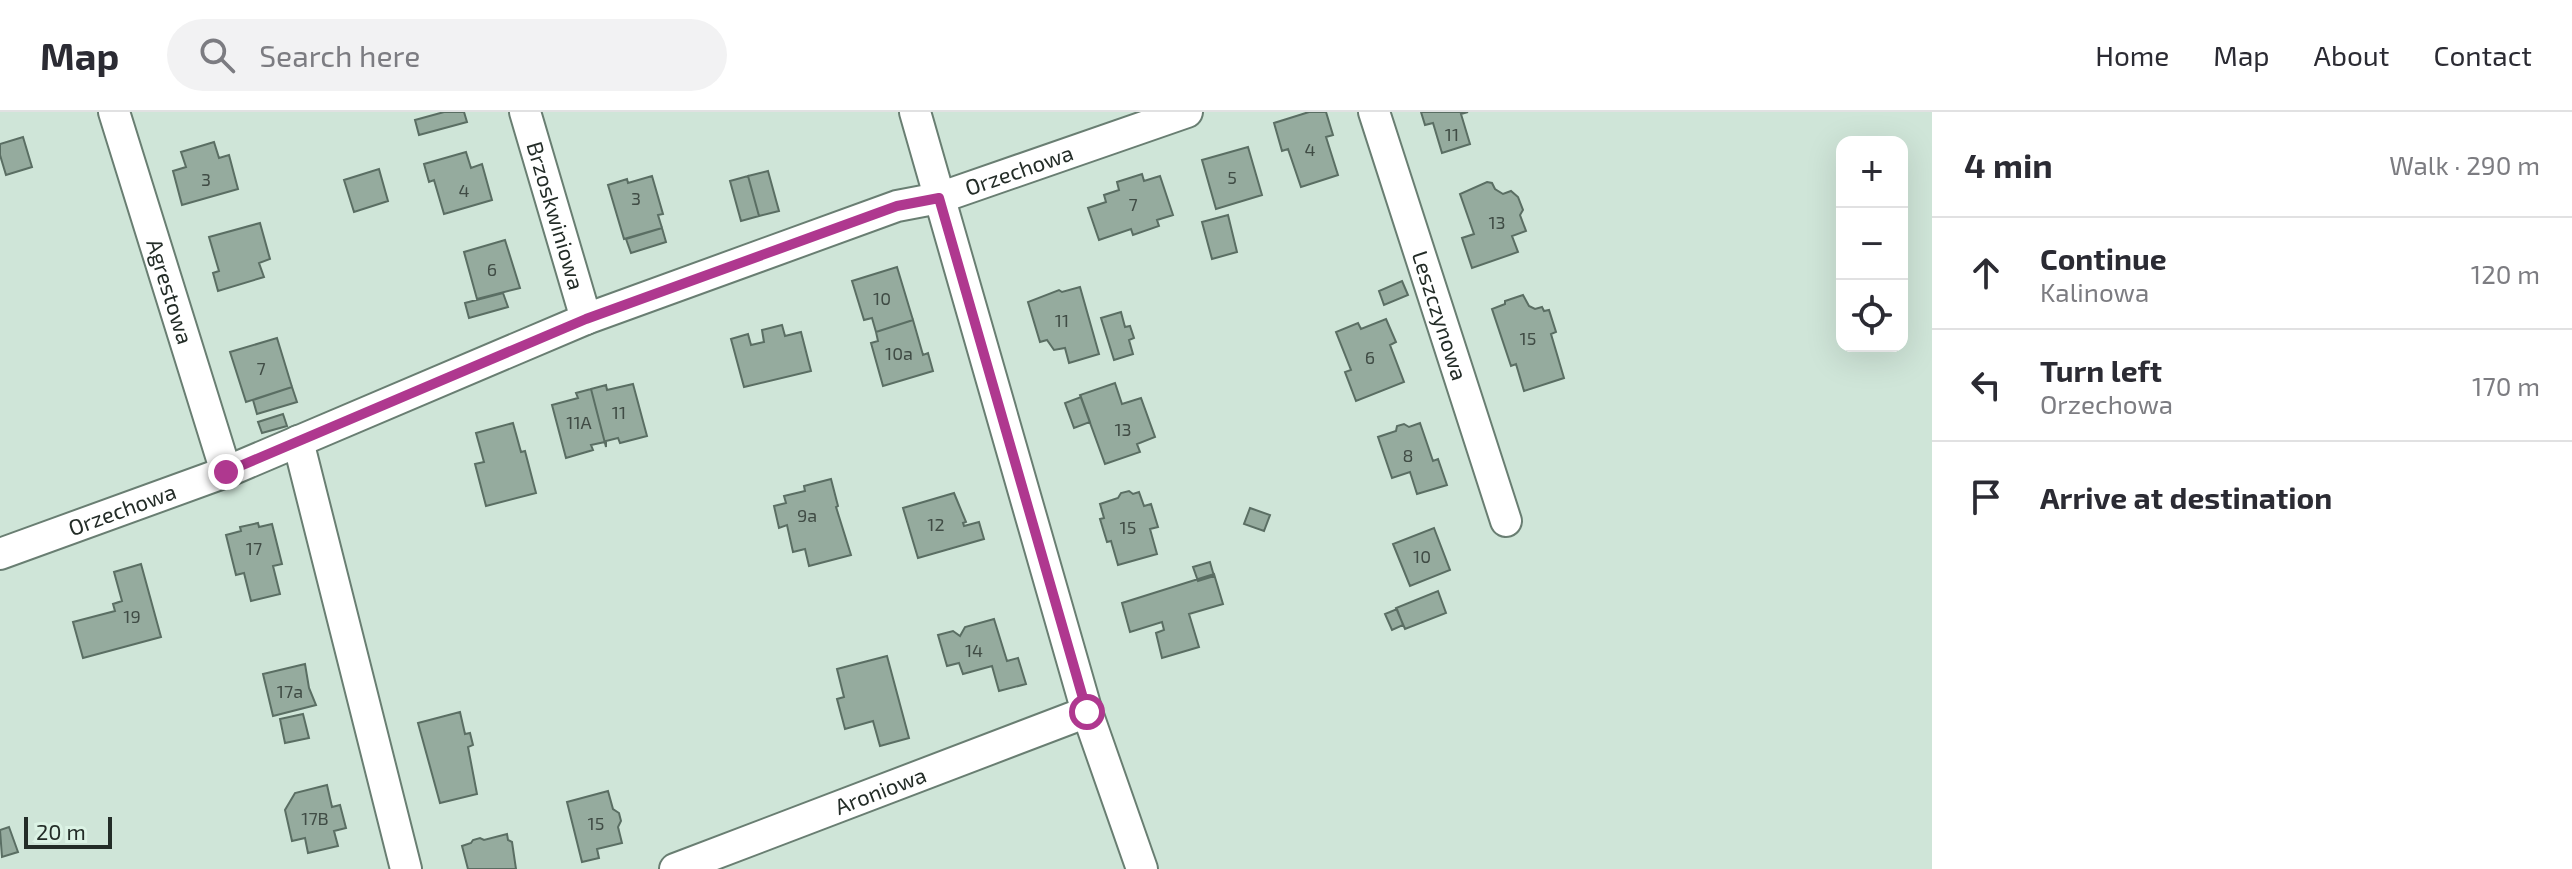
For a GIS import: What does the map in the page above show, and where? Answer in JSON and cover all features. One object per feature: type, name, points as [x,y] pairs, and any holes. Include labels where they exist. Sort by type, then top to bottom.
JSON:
[{"type":"street","name":"Agrestowa","points":[[114,112],[226,472]]},
{"type":"street","name":"Brzoskwiniowa","points":[[525,112],[586,319]]},
{"type":"street","points":[[915,112],[1087,712],[1142,869]]},
{"type":"street","name":"Orzechowa","points":[[0,554],[226,472],[586,319],[897,206],[939,198],[1187,112]]},
{"type":"street","name":"Leszczynowa","points":[[1374,112],[1506,521]]},
{"type":"street","points":[[298,441],[406,869]]},
{"type":"street","name":"Aroniowa","points":[[675,869],[1087,712]]},
{"type":"building","points":[[444,112],[464,112],[467,122],[419,135],[415,120]]},
{"type":"building","points":[[1309,112],[1326,112],[1333,135],[1326,137],[1338,175],[1301,187],[1288,149],[1282,151],[1274,123]]},
{"type":"building","points":[[1421,112],[1468,112],[1461,114],[1470,144],[1442,153],[1433,123],[1425,125]]},
{"type":"building","points":[[23,137],[32,167],[6,175],[0,144]]},
{"type":"building","points":[[214,142],[219,158],[229,155],[238,189],[182,205],[173,171],[186,167],[181,152]]},
{"type":"building","points":[[1248,147],[1262,195],[1216,209],[1202,160]]},
{"type":"building","points":[[466,152],[471,168],[482,164],[492,200],[444,214],[434,180],[429,182],[424,164]]},
{"type":"building","points":[[379,169],[388,201],[354,212],[344,180]]},
{"type":"building","points":[[768,171],[779,211],[759,216],[748,176]]},
{"type":"building","points":[[1142,174],[1144,181],[1160,176],[1173,215],[1157,220],[1159,226],[1133,235],[1131,229],[1099,240],[1088,208],[1106,202],[1104,195],[1119,190],[1117,182]]},
{"type":"building","points":[[652,176],[663,214],[658,215],[662,228],[624,239],[608,185]]},
{"type":"building","points":[[748,176],[759,216],[741,221],[730,181]]},
{"type":"building","points":[[1487,182],[1503,194],[1511,191],[1518,197],[1526,231],[1512,236],[1518,252],[1472,268],[1462,238],[1474,234],[1460,194]]},
{"type":"building","points":[[1228,215],[1237,252],[1212,259],[1202,222]]},
{"type":"building","points":[[260,223],[270,259],[259,263],[264,277],[218,291],[213,273],[219,271],[209,237]]},
{"type":"building","points":[[662,228],[666,242],[631,253],[626,239]]},
{"type":"building","points":[[505,240],[520,288],[477,299],[464,252]]},
{"type":"building","points":[[897,267],[913,320],[876,332],[872,318],[864,320],[852,281]]},
{"type":"building","points":[[1402,281],[1408,295],[1384,305],[1379,291]]},
{"type":"building","points":[[1080,287],[1099,354],[1069,363],[1065,348],[1054,350],[1047,340],[1040,342],[1028,302],[1059,290],[1062,292]]},
{"type":"building","points":[[503,293],[508,307],[469,318],[465,303]]},
{"type":"building","points":[[1523,295],[1529,306],[1549,310],[1556,332],[1551,334],[1564,378],[1524,391],[1516,364],[1511,366],[1492,309]]},
{"type":"building","points":[[1121,312],[1125,327],[1130,326],[1134,338],[1129,340],[1133,354],[1114,360],[1101,318]]},
{"type":"building","points":[[1386,319],[1396,342],[1390,345],[1404,382],[1356,401],[1345,372],[1351,370],[1336,332],[1358,323],[1361,329]]},
{"type":"building","points":[[913,320],[923,355],[928,353],[933,371],[883,386],[871,343],[878,341],[876,332]]},
{"type":"building","points":[[782,325],[785,336],[801,332],[811,371],[744,387],[731,339],[748,334],[751,345],[764,342],[762,330]]},
{"type":"building","points":[[277,338],[292,387],[246,402],[230,352]]},
{"type":"building","points":[[1115,383],[1122,404],[1141,398],[1155,437],[1137,444],[1140,452],[1105,464],[1080,395]]},
{"type":"building","points":[[633,384],[647,436],[620,443],[618,438],[606,441],[606,447],[591,389],[606,385],[607,390]]},
{"type":"building","points":[[292,387],[297,402],[257,414],[253,400]]},
{"type":"building","points":[[591,389],[605,442],[591,445],[593,450],[566,458],[552,405],[578,398],[576,393]]},
{"type":"building","points":[[1081,397],[1090,422],[1074,428],[1065,403]]},
{"type":"building","points":[[283,414],[287,426],[262,433],[258,422]]},
{"type":"building","points":[[513,423],[521,452],[525,451],[536,493],[486,506],[475,464],[484,462],[476,433]]},
{"type":"building","points":[[1420,423],[1433,461],[1438,459],[1447,485],[1417,494],[1410,472],[1392,478],[1378,437],[1396,431],[1397,426],[1404,424],[1409,427]]},
{"type":"building","points":[[831,479],[851,555],[809,566],[805,549],[793,552],[787,525],[779,528],[774,506],[786,503],[784,496],[805,491],[804,486]]},
{"type":"building","points":[[1129,491],[1133,494],[1139,492],[1144,506],[1151,504],[1158,527],[1150,529],[1157,554],[1118,565],[1100,519],[1104,518],[1100,504]]},
{"type":"building","points":[[954,493],[966,522],[964,526],[979,522],[984,539],[918,558],[903,508]]},
{"type":"building","points":[[1250,508],[1270,515],[1264,531],[1244,524]]},
{"type":"building","points":[[258,523],[259,527],[272,524],[282,564],[273,566],[280,594],[251,601],[244,573],[236,575],[226,535],[241,531],[240,527]]},
{"type":"building","points":[[1434,528],[1450,570],[1410,586],[1393,544]]},
{"type":"building","points":[[1210,562],[1214,576],[1198,581],[1193,567]]},
{"type":"building","points":[[141,564],[161,637],[83,658],[73,622],[115,611],[113,604],[122,601],[114,572]]},
{"type":"building","points":[[1214,574],[1223,604],[1189,614],[1199,647],[1162,658],[1156,633],[1164,630],[1162,622],[1130,632],[1122,603]]},
{"type":"building","points":[[1438,591],[1446,613],[1405,629],[1396,608]]},
{"type":"building","points":[[1397,609],[1403,625],[1392,630],[1385,614]]},
{"type":"building","points":[[994,619],[1007,661],[1018,658],[1026,684],[999,691],[992,666],[963,674],[959,663],[947,666],[938,635],[953,631],[960,636],[965,627]]},
{"type":"building","points":[[887,656],[909,738],[880,746],[873,721],[845,729],[837,699],[844,697],[837,669]]},
{"type":"building","points":[[305,664],[316,705],[273,716],[263,674]]},
{"type":"building","points":[[460,712],[465,734],[470,733],[473,745],[468,747],[477,794],[440,803],[418,723]]},
{"type":"building","points":[[303,714],[309,738],[285,743],[280,719]]},
{"type":"building","points":[[327,785],[332,807],[340,805],[346,828],[334,831],[338,846],[308,853],[305,838],[292,841],[285,810],[295,793]]},
{"type":"building","points":[[608,791],[613,809],[619,813],[622,843],[597,849],[599,858],[582,862],[567,802]]},
{"type":"building","points":[[9,827],[18,852],[2,857],[0,830]]},
{"type":"building","points":[[507,834],[512,842],[516,869],[468,869],[462,846],[480,838],[484,840]]},
{"type":"route","points":[[226,472],[586,319],[897,206],[939,198],[1087,712]]}]
